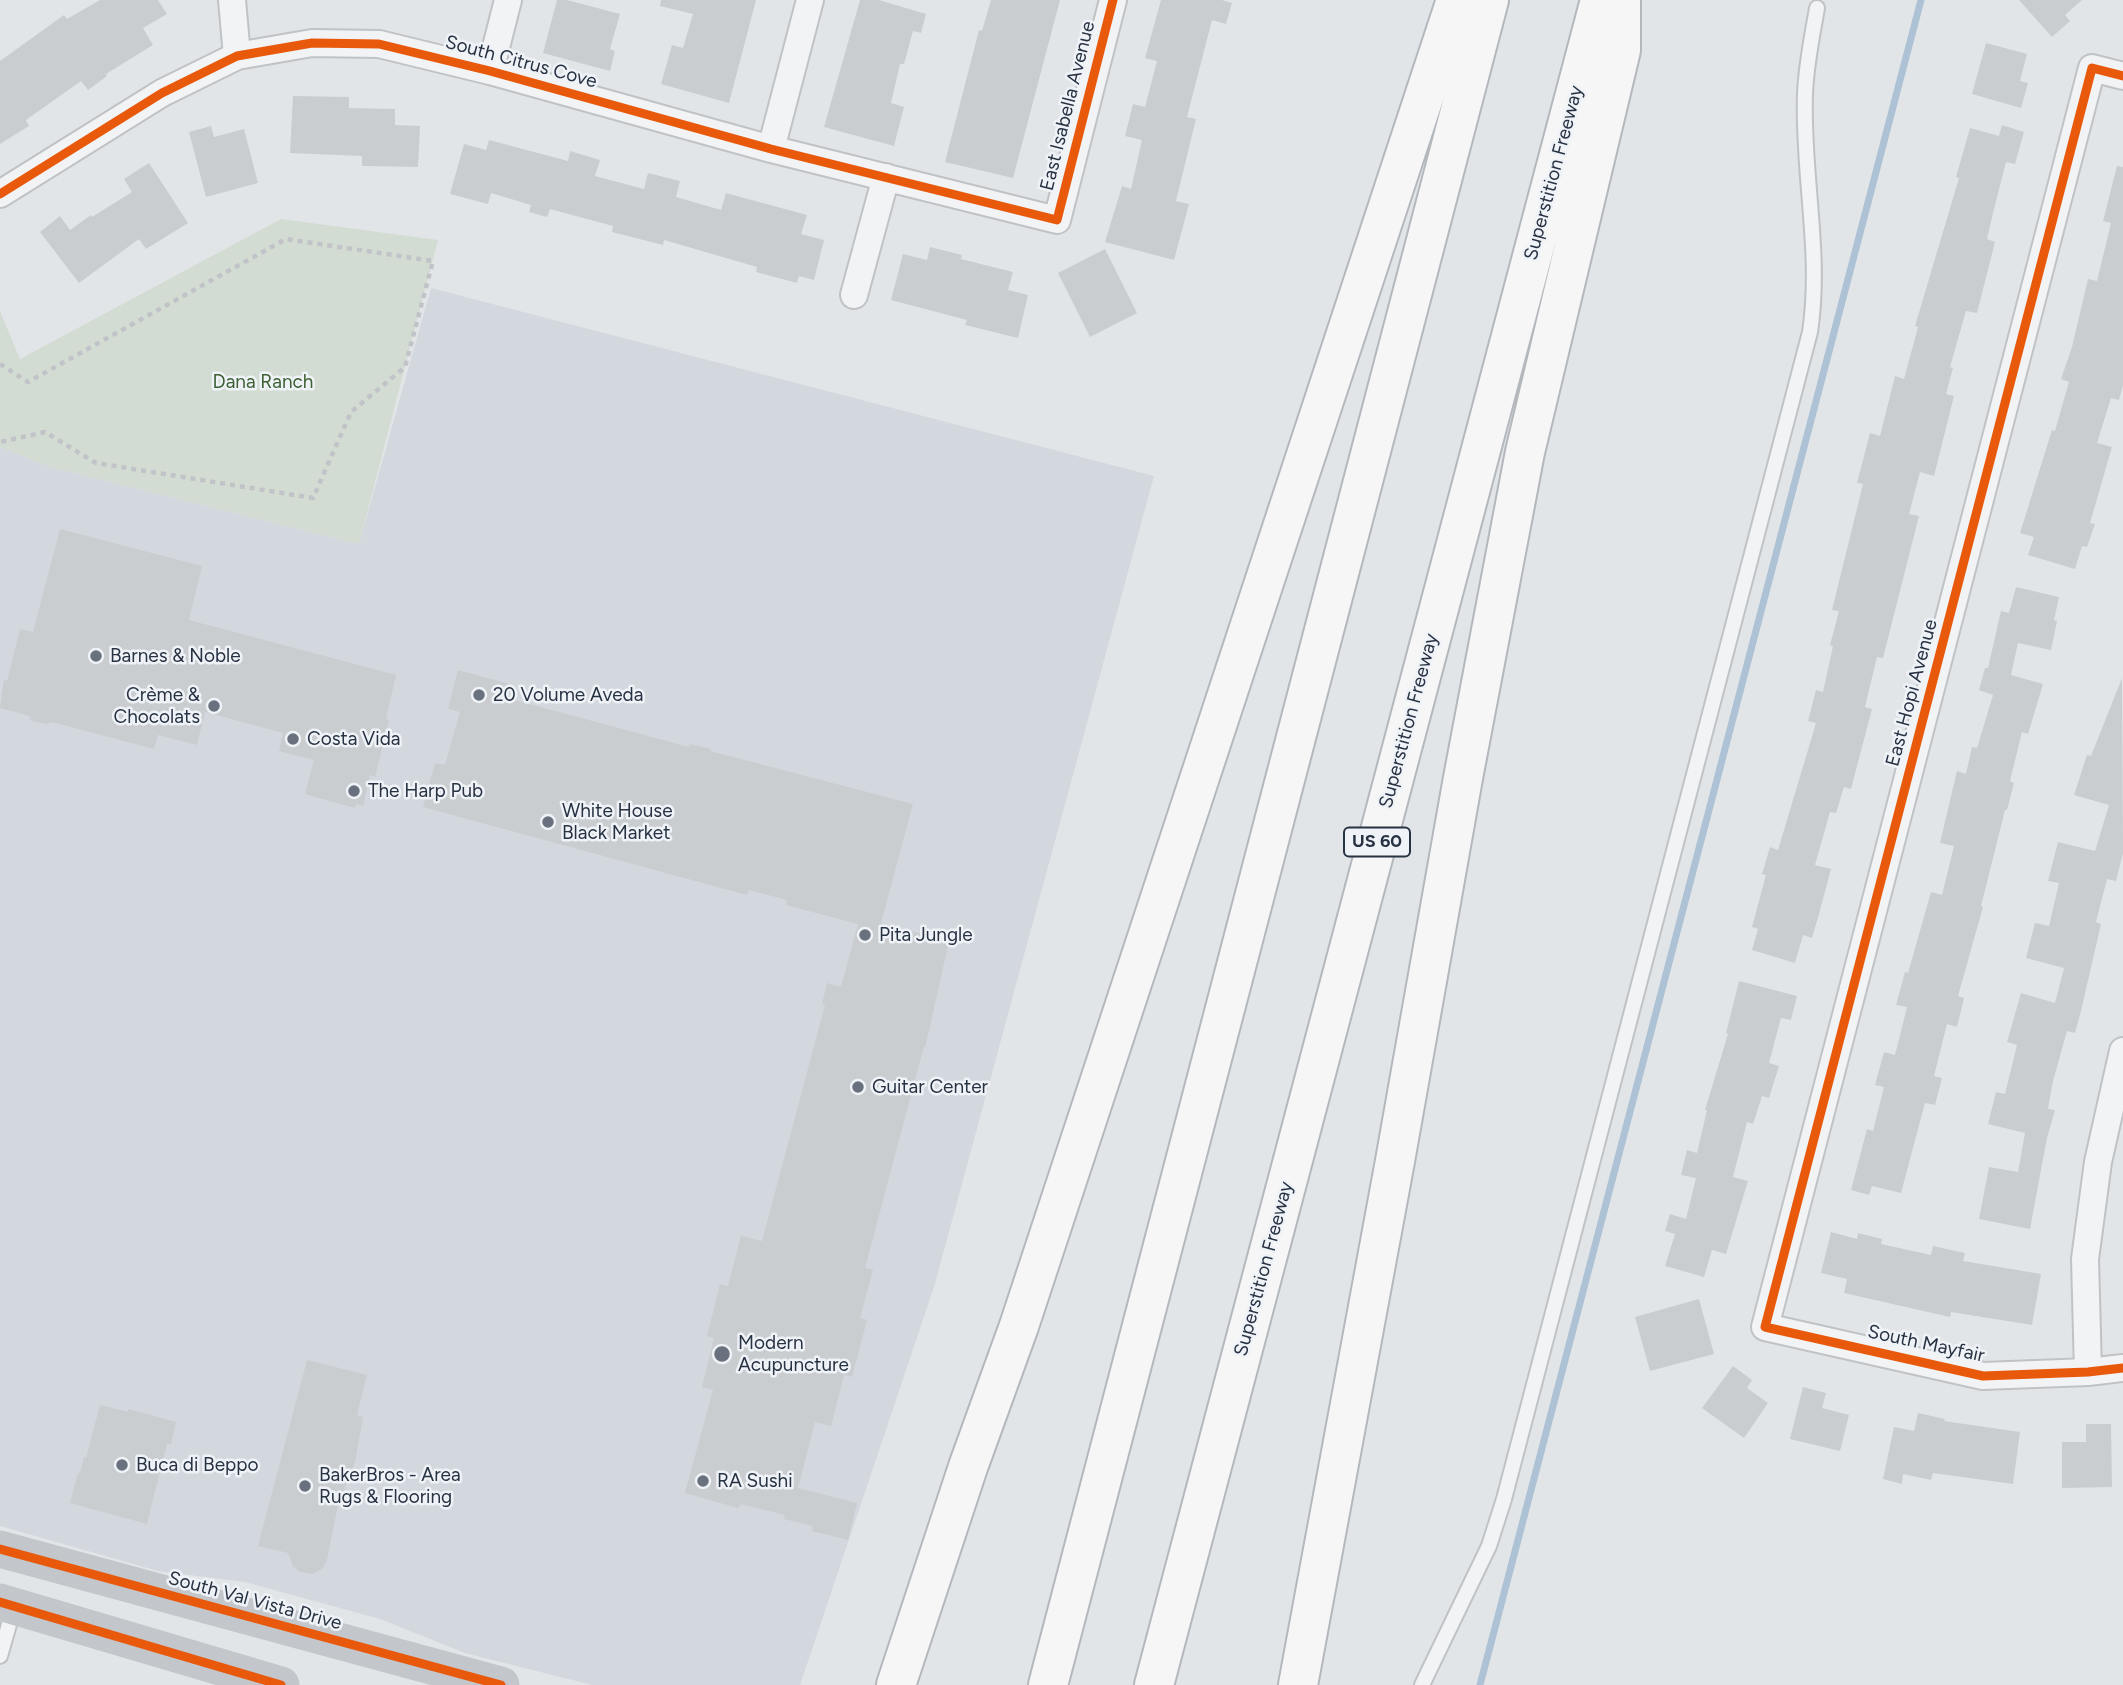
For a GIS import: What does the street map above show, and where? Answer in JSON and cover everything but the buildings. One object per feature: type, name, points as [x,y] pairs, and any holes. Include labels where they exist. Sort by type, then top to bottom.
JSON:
[{"type":"highway","points":[[896,1685],[964,1480],[1019,1326],[1456,0]]},
{"type":"highway","points":[[1048,1685],[1489,0]]},
{"type":"highway","name":"Superstition Freeway","points":[[1154,1685],[1600,0]]},
{"type":"highway","points":[[1298,1685],[1525,452],[1621,50],[1621,0]]},
{"type":"main road","name":"South Val Vista Drive","points":[[0,1549],[501,1685]]},
{"type":"main road","points":[[7,1604],[281,1685]]},
{"type":"street","points":[[232,0],[237,55]]},
{"type":"street","points":[[490,71],[508,0]]},
{"type":"street","points":[[771,149],[810,0]]},
{"type":"street","name":"East Isabella Avenue","points":[[1057,220],[1113,0]]},
{"type":"street","name":"South Citrus Cove","points":[[0,194],[162,93],[237,55],[312,43],[379,44],[490,71],[771,149],[1057,220]]},
{"type":"street","name":"East Hopi Avenue","points":[[1765,1327],[2092,68],[2123,76]]},
{"type":"street","points":[[854,295],[886,177]]},
{"type":"street","points":[[2088,1372],[2085,1259],[2098,1162],[2123,1051]]},
{"type":"street","name":"South Mayfair","points":[[1765,1327],[1983,1376],[2123,1368]]},
{"type":"lane","points":[[1422,1685],[1489,1546],[1504,1499],[1810,332],[1814,304],[1814,272],[1805,95],[1817,8]]},
{"type":"lane","points":[[0,1656],[7,1604]]},
{"type":"path","points":[[0,364],[28,382],[286,239],[433,261],[405,367],[351,412],[313,498],[96,463],[45,432],[0,442]]},
{"type":"shaded area","points":[[431,288],[1154,476],[934,1287],[800,1685],[592,1685],[465,1653],[380,1619],[245,1582],[158,1571],[0,1526],[0,447],[51,467],[359,544]]},
{"type":"green space","name":"Dana Ranch","points":[[281,219],[438,240],[359,544],[51,467],[0,447],[0,311],[20,359]]},
{"type":"waterway","points":[[1480,1685],[1921,0]]},
{"type":"cycle path","points":[[0,194],[162,93],[237,56],[312,43],[379,44],[490,71],[771,149],[1057,220],[1113,0]]},
{"type":"cycle path","points":[[2123,76],[2092,68],[1765,1327],[1983,1376],[2123,1368]]},
{"type":"cycle path","points":[[0,1549],[501,1685]]},
{"type":"cycle path","points":[[0,1602],[281,1685]]},
{"type":"place","name":"Barnes & Noble","points":[[96,656]]},
{"type":"place","name":"20 Volume Aveda","points":[[479,695]]},
{"type":"place","name":"Crème & Chocolats","points":[[214,706]]},
{"type":"place","name":"Costa Vida","points":[[293,739]]},
{"type":"place","name":"The Harp Pub","points":[[354,791]]},
{"type":"place","name":"White House Black Market","points":[[548,822]]},
{"type":"place","name":"Pita Jungle","points":[[865,935]]},
{"type":"place","name":"Guitar Center","points":[[858,1087]]},
{"type":"place","name":"Modern Acupuncture","points":[[722,1354]]},
{"type":"place","name":"Buca di Beppo","points":[[122,1465]]},
{"type":"place","name":"RA Sushi","points":[[703,1481]]},
{"type":"place","name":"BakerBros - Area Rugs & Flooring","points":[[305,1486]]}]
